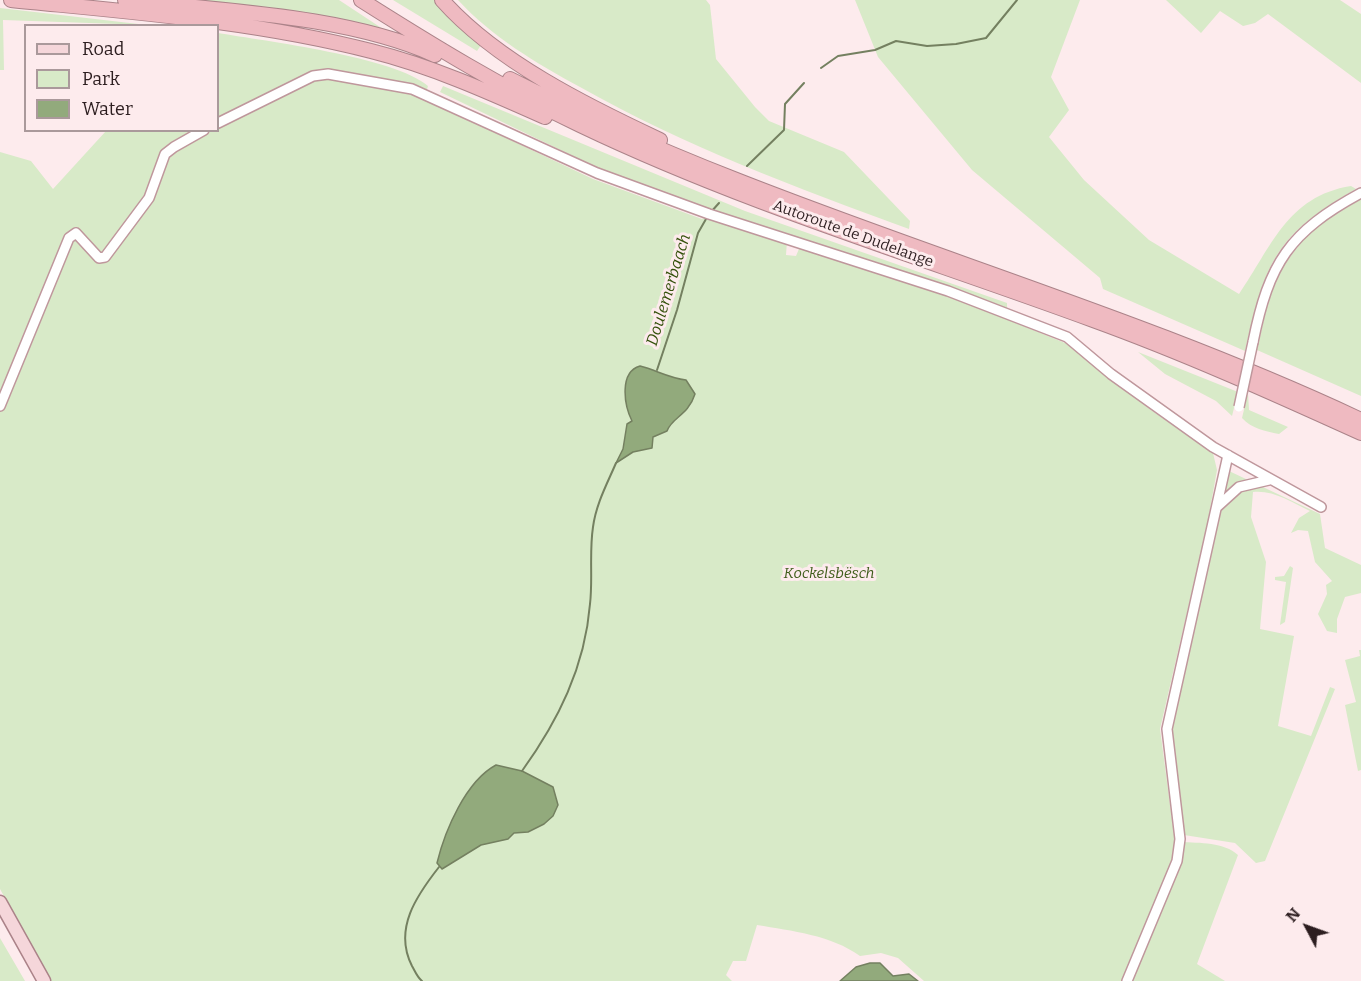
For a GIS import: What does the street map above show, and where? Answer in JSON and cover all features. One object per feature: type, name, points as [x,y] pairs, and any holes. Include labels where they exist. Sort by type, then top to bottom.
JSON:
[{"type":"highway","points":[[11,0],[215,24]]},
{"type":"highway","points":[[125,0],[332,25],[382,35],[422,49],[522,96]]},
{"type":"highway","name":"Autoroute de Dudelange","points":[[361,0],[450,56],[522,96],[601,134],[766,202],[1138,337],[1234,375],[1361,433]]},
{"type":"highway","name":"Autoroute de Dudelange","points":[[376,0],[483,65],[519,84],[601,123],[697,164],[815,210],[1183,343],[1361,420]]},
{"type":"highway","points":[[442,0],[463,22],[504,53],[583,100],[680,148],[697,164]]},
{"type":"highway","points":[[219,24],[258,29],[374,51],[443,74],[578,133],[601,134]]},
{"type":"main road","points":[[0,902],[44,981]]},
{"type":"street","points":[[219,123],[313,76],[328,74],[412,89],[597,173],[709,214],[948,291],[1067,337],[1111,374],[1228,455],[1269,480],[1321,507]]},
{"type":"street","points":[[0,406],[69,238],[76,233],[93,254],[99,258],[105,258],[149,198],[165,154],[200,132]]},
{"type":"street","points":[[1239,407],[1269,283],[1287,249],[1322,216],[1361,193]]},
{"type":"street","points":[[1127,981],[1177,861],[1180,839],[1167,729],[1228,455]]},
{"type":"street","points":[[1215,509],[1239,487],[1269,480]]},
{"type":"green space","points":[[195,0],[339,0],[383,29],[313,14]]},
{"type":"green space","points":[[393,0],[435,0],[481,45],[477,51]]},
{"type":"green space","points":[[458,0],[706,0],[710,5],[716,59],[755,107],[769,121],[844,152],[910,221],[909,229],[742,165],[619,108],[515,48],[485,26]]},
{"type":"green space","points":[[855,0],[1080,0],[1051,77],[1069,110],[1049,137],[1084,180],[1149,240],[1239,294],[1283,226],[1296,212],[1329,192],[1351,186],[1356,189],[1307,222],[1290,237],[1278,254],[1260,295],[1245,351],[1103,289],[1100,278],[972,170],[878,57]]},
{"type":"green space","points":[[1166,0],[1340,0],[1361,14],[1361,83],[1268,14],[1255,23],[1243,26],[1220,11],[1201,33]]},
{"type":"green space","points":[[0,8],[138,24],[3,20],[4,70],[0,70]]},
{"type":"green space","name":"Kockelsbësch","points":[[219,33],[328,52],[388,67],[428,86],[424,99],[593,179],[702,219],[706,216],[787,241],[786,255],[796,256],[801,244],[947,295],[1070,345],[1151,410],[1213,453],[1217,470],[1207,526],[1160,729],[1175,842],[1173,858],[1123,981],[924,981],[898,958],[881,953],[860,956],[837,943],[824,939],[757,925],[746,961],[733,961],[726,975],[732,981],[51,981],[0,889],[0,152],[31,161],[53,189],[105,132],[219,132]]},
{"type":"green space","points":[[443,86],[745,211],[1007,303],[1007,310],[758,228],[604,171],[440,92]]},
{"type":"green space","points":[[1361,199],[1361,396],[1257,350],[1268,301],[1281,269],[1311,229]]},
{"type":"green space","points":[[1138,352],[1238,392],[1232,416],[1216,401],[1165,374]]},
{"type":"green space","points":[[1248,393],[1249,410],[1288,427],[1279,434],[1259,429],[1246,422],[1242,418]]},
{"type":"green space","points":[[1229,471],[1320,514],[1325,548],[1361,565],[1361,593],[1345,597],[1337,619],[1337,633],[1327,631],[1318,614],[1327,594],[1326,585],[1332,581],[1315,562],[1308,531],[1298,530],[1291,533],[1299,518],[1310,511],[1275,495],[1253,492],[1251,517],[1266,562],[1260,629],[1294,636],[1278,726],[1311,736],[1330,687],[1335,689],[1265,861],[1256,863],[1235,843],[1184,835],[1171,730]]},
{"type":"green space","points":[[1290,566],[1293,568],[1285,622],[1280,625],[1286,582],[1275,580],[1275,577],[1284,576]]},
{"type":"green space","points":[[1359,650],[1361,650],[1361,770],[1358,771],[1345,705],[1356,702],[1345,660],[1360,656]]},
{"type":"green space","points":[[1181,842],[1219,845],[1238,855],[1197,964],[1225,981],[1131,981]]},
{"type":"green space","points":[[0,938],[25,981],[0,981]]},
{"type":"water","points":[[640,366],[686,380],[695,394],[688,407],[672,422],[667,431],[653,437],[652,448],[633,452],[616,463],[623,449],[627,424],[632,421],[625,398],[626,382],[633,369]]},
{"type":"water","points":[[496,765],[522,771],[553,787],[558,805],[553,816],[544,824],[528,832],[514,833],[508,839],[481,845],[442,869],[437,863],[445,836],[458,808],[475,782]]},
{"type":"water","points":[[880,963],[893,976],[909,974],[918,981],[840,981],[856,967]]},
{"type":"waterway","name":"Doulemerbaach","points":[[821,68],[838,56],[875,50],[896,41],[927,46],[956,44],[986,38],[1017,0]]},
{"type":"waterway","name":"Doulemerbaach","points":[[747,166],[784,130],[785,104],[804,83]]},
{"type":"waterway","name":"Doulemerbaach","points":[[711,212],[719,203]]},
{"type":"waterway","name":"Doulemerbaach","points":[[657,370],[677,310],[698,233],[706,219]]},
{"type":"waterway","points":[[522,771],[558,713],[576,671],[590,604],[594,519],[616,463]]},
{"type":"waterway","points":[[422,981],[417,976],[407,952],[406,926],[416,901],[439,867]]}]
